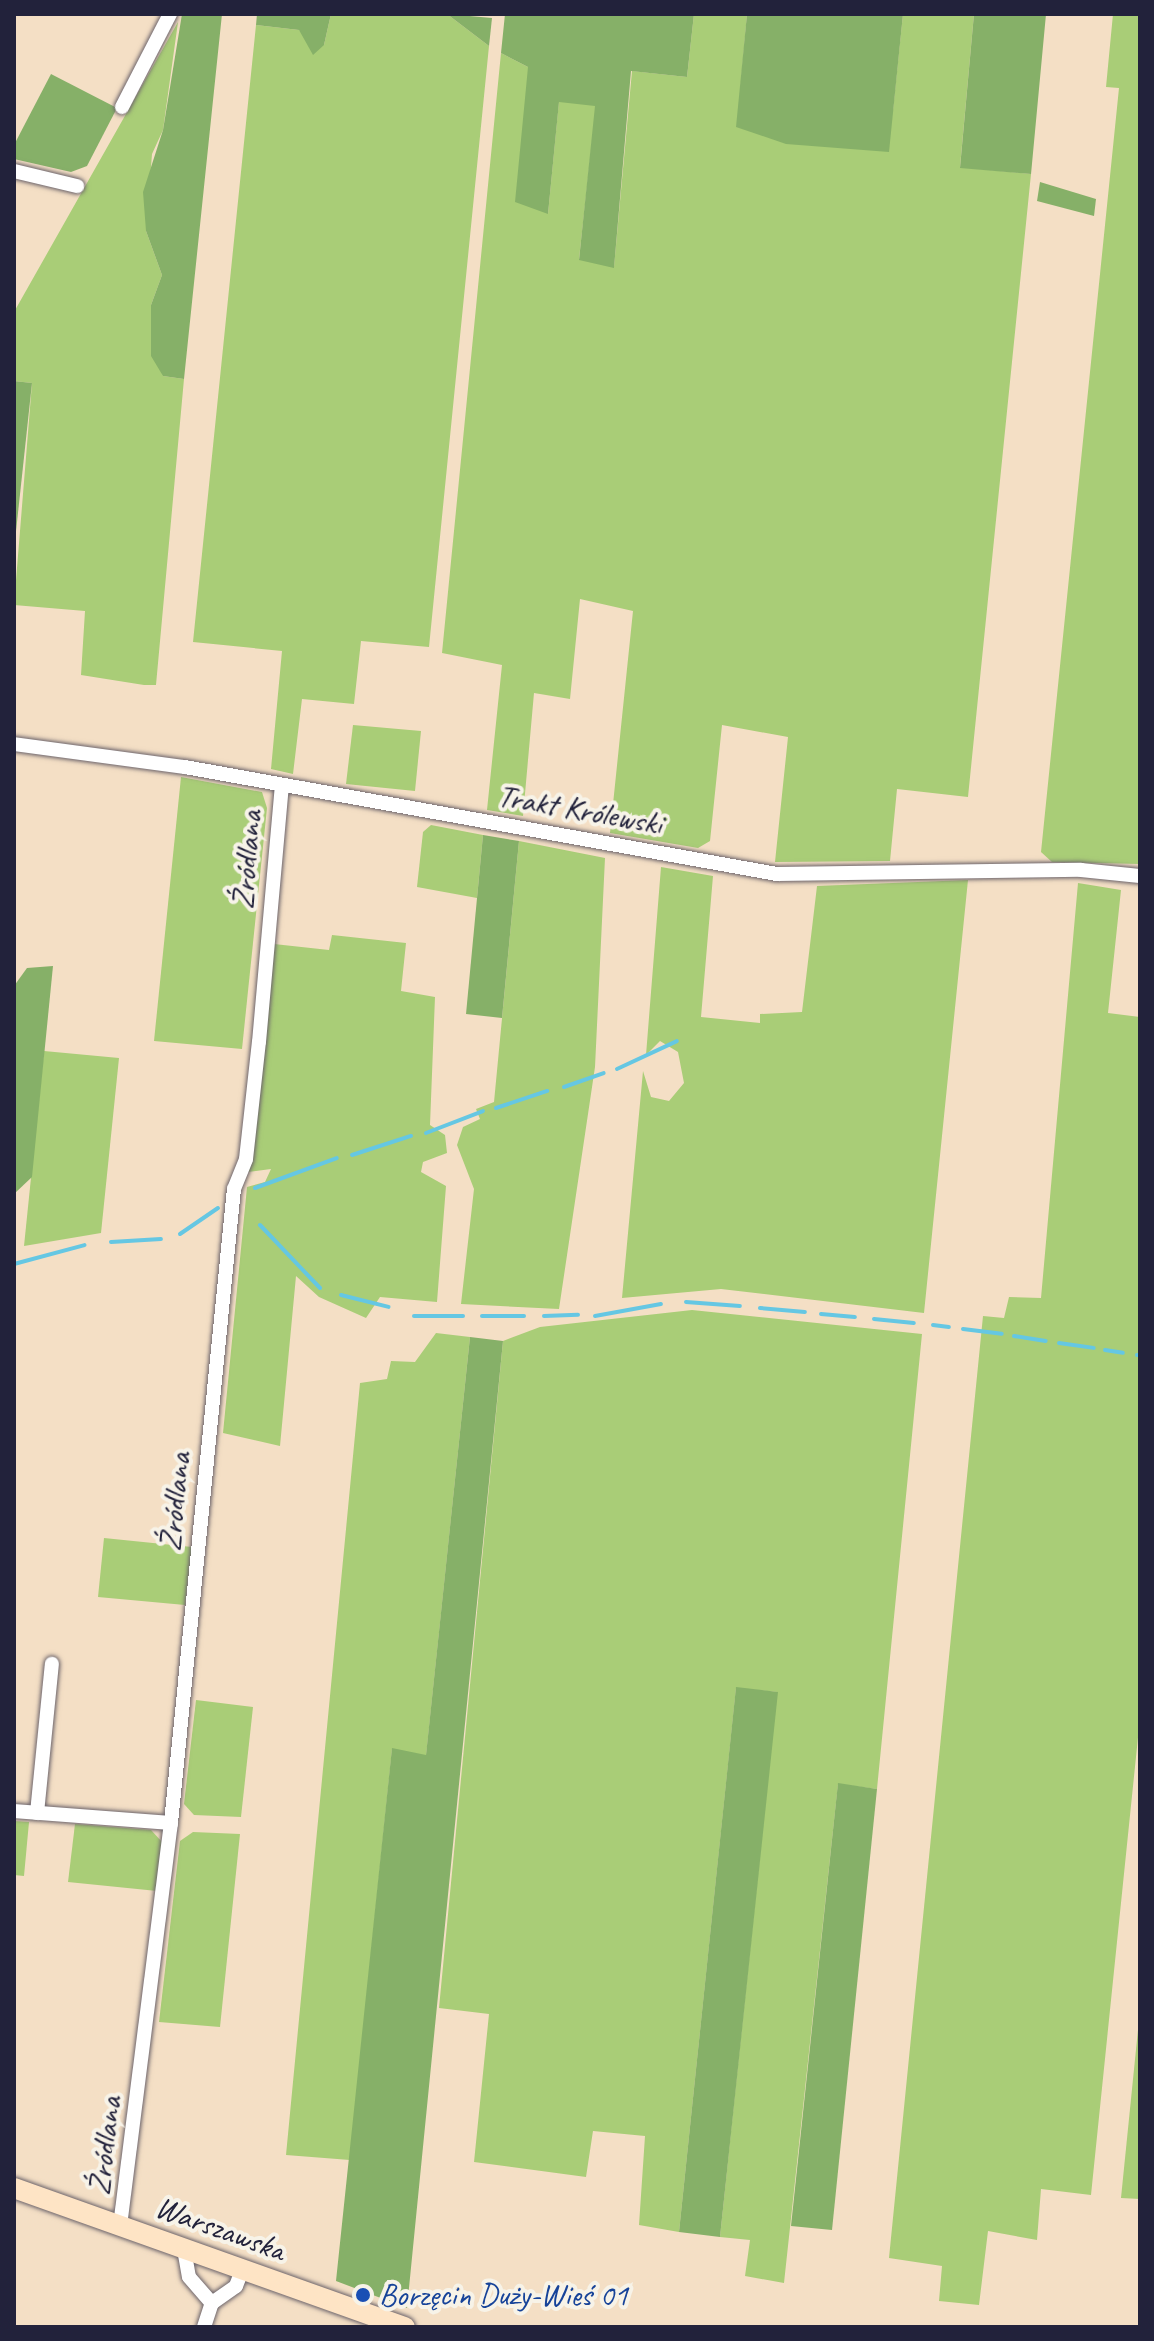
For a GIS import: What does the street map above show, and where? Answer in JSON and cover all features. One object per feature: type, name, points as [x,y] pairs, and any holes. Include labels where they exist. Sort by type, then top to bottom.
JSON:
[{"type":"main road","name":"Warszawska","points":[[14,2188],[405,2327]]},
{"type":"street","points":[[122,107],[170,14]]},
{"type":"street","points":[[14,171],[77,186]]},
{"type":"street","name":"Trakt Królewski","points":[[14,744],[282,785],[777,874],[1081,870],[1140,876]]},
{"type":"street","name":"Źródlana","points":[[120,2226],[171,1823],[282,785]]},
{"type":"street","points":[[37,1813],[52,1664]]},
{"type":"street","points":[[14,1811],[171,1823]]},
{"type":"street","points":[[184,2249],[189,2277],[212,2303]]},
{"type":"street","points":[[204,2327],[212,2303],[236,2286],[242,2270]]},
{"type":"green space","points":[[182,14],[222,14],[184,379],[163,376],[151,356],[151,305],[162,275],[146,231],[143,192],[163,130]]},
{"type":"green space","points":[[257,14],[331,14],[324,45],[313,55],[299,30],[256,25]]},
{"type":"green space","points":[[331,14],[447,14],[489,46],[429,647],[361,641],[354,704],[302,699],[293,774],[271,769],[282,651],[193,642],[256,25],[299,30],[324,45]]},
{"type":"green space","points":[[447,14],[492,18],[489,46]]},
{"type":"green space","points":[[505,14],[694,14],[687,77],[631,71],[614,268],[579,260],[595,106],[559,102],[548,214],[515,202],[528,67],[501,53]]},
{"type":"green space","points":[[694,14],[747,14],[737,127],[893,110],[903,14],[974,14],[960,167],[1031,174],[968,797],[897,789],[890,861],[775,862],[788,737],[722,725],[710,841],[698,848],[610,833],[633,611],[580,599],[570,699],[534,693],[523,816],[487,810],[502,665],[442,653],[501,53],[528,67],[548,214],[559,101],[596,105],[579,259],[614,267],[632,71],[687,77]]},
{"type":"green space","points":[[747,14],[903,14],[889,152],[786,144],[736,127]]},
{"type":"green space","points":[[974,14],[1046,14],[1031,174],[960,168]]},
{"type":"green space","points":[[1113,14],[1140,14],[1140,864],[1052,862],[1041,852],[1119,88],[1106,87]]},
{"type":"green space","points":[[178,22],[163,130],[152,154],[146,231],[162,275],[151,305],[163,376],[184,379],[156,685],[144,685],[81,675],[85,611],[14,605],[32,383],[14,381],[14,312]]},
{"type":"green space","points":[[51,74],[117,108],[87,166],[71,172],[14,159],[14,145]]},
{"type":"green space","points":[[1040,182],[1096,199],[1094,216],[1037,201]]},
{"type":"green space","points":[[14,381],[32,383],[14,550]]},
{"type":"green space","points":[[353,725],[421,731],[415,791],[346,784]]},
{"type":"green space","points":[[181,777],[262,792],[267,808],[242,1049],[154,1041]]},
{"type":"green space","points":[[431,825],[483,835],[477,898],[417,887],[423,832]]},
{"type":"green space","points":[[483,835],[519,841],[502,1018],[466,1014]]},
{"type":"green space","points":[[519,841],[605,858],[595,1067],[559,1309],[461,1304],[474,1189],[457,1145],[463,1127],[480,1119],[476,1109],[494,1102]]},
{"type":"green space","points":[[661,867],[713,876],[701,1017],[760,1023],[760,1014],[802,1012],[817,886],[968,880],[924,1313],[721,1289],[622,1298],[643,1071],[651,1097],[669,1101],[684,1083],[678,1052],[660,1041],[646,1055]]},
{"type":"green space","points":[[1078,883],[1121,890],[1108,1013],[1140,1017],[1140,1718],[1091,2195],[1041,2189],[1037,2240],[988,2231],[979,2305],[939,2301],[942,2266],[889,2258],[983,1316],[1004,1318],[1009,1297],[1041,1298]]},
{"type":"green space","points":[[332,935],[406,943],[401,991],[435,997],[430,1125],[445,1135],[447,1153],[423,1162],[421,1172],[446,1186],[437,1302],[380,1297],[366,1318],[319,1297],[296,1276],[280,1446],[223,1433],[247,1187],[265,1182],[271,1169],[248,1172],[274,944],[329,950]]},
{"type":"green space","points":[[53,966],[32,1177],[14,1194],[14,986],[27,968]]},
{"type":"green space","points":[[44,1051],[119,1058],[101,1233],[24,1246]]},
{"type":"green space","points":[[692,1310],[922,1334],[877,1789],[838,1784],[784,2283],[745,2276],[750,2240],[720,2237],[777,1692],[736,1688],[679,2232],[639,2225],[645,2136],[593,2131],[586,2177],[474,2162],[489,2014],[439,2008],[503,1341],[540,1327]]},
{"type":"green space","points":[[436,1333],[470,1337],[426,1756],[392,1749],[350,2160],[286,2155],[360,1383],[387,1379],[391,1361],[415,1362]]},
{"type":"green space","points":[[470,1337],[503,1341],[407,2308],[336,2281],[392,1748],[426,1755]]},
{"type":"green space","points":[[104,1538],[192,1547],[185,1605],[98,1597]]},
{"type":"green space","points":[[736,1687],[778,1692],[720,2237],[679,2232]]},
{"type":"green space","points":[[196,1700],[253,1707],[241,1817],[194,1815],[184,1804]]},
{"type":"green space","points":[[838,1783],[877,1789],[832,2230],[791,2226]]},
{"type":"green space","points":[[14,1821],[29,1822],[24,1876],[14,1875]]},
{"type":"green space","points":[[75,1824],[151,1830],[163,1843],[157,1891],[68,1882]]},
{"type":"green space","points":[[193,1832],[240,1834],[220,2027],[159,2022],[180,1841]]},
{"type":"green space","points":[[1140,2010],[1140,2199],[1121,2198]]},
{"type":"waterway","points":[[617,1069],[677,1041]]},
{"type":"waterway","points":[[564,1087],[604,1073]]},
{"type":"waterway","points":[[496,1108],[547,1091]]},
{"type":"waterway","points":[[426,1133],[483,1111]]},
{"type":"waterway","points":[[352,1155],[411,1136]]},
{"type":"waterway","points":[[255,1188],[337,1158]]},
{"type":"waterway","points":[[180,1234],[218,1208]]},
{"type":"waterway","points":[[260,1225],[320,1288]]},
{"type":"waterway","points":[[111,1242],[161,1239]]},
{"type":"waterway","points":[[14,1264],[85,1245]]},
{"type":"waterway","points":[[341,1295],[389,1307]]},
{"type":"waterway","points":[[686,1302],[740,1306]]},
{"type":"waterway","points":[[595,1316],[661,1304]]},
{"type":"waterway","points":[[760,1308],[805,1312]]},
{"type":"waterway","points":[[821,1314],[855,1317]]},
{"type":"waterway","points":[[544,1316],[578,1315]]},
{"type":"waterway","points":[[414,1316],[463,1316]]},
{"type":"waterway","points":[[482,1316],[524,1316]]},
{"type":"waterway","points":[[874,1319],[914,1323]]},
{"type":"waterway","points":[[933,1325],[949,1327]]},
{"type":"waterway","points":[[963,1329],[1002,1334]]},
{"type":"waterway","points":[[1014,1336],[1046,1341]]},
{"type":"waterway","points":[[1059,1343],[1094,1348]]},
{"type":"waterway","points":[[1105,1350],[1123,1353]]},
{"type":"place","name":"Borzęcin Duży-Wieś 01","points":[[363,2295]]}]
